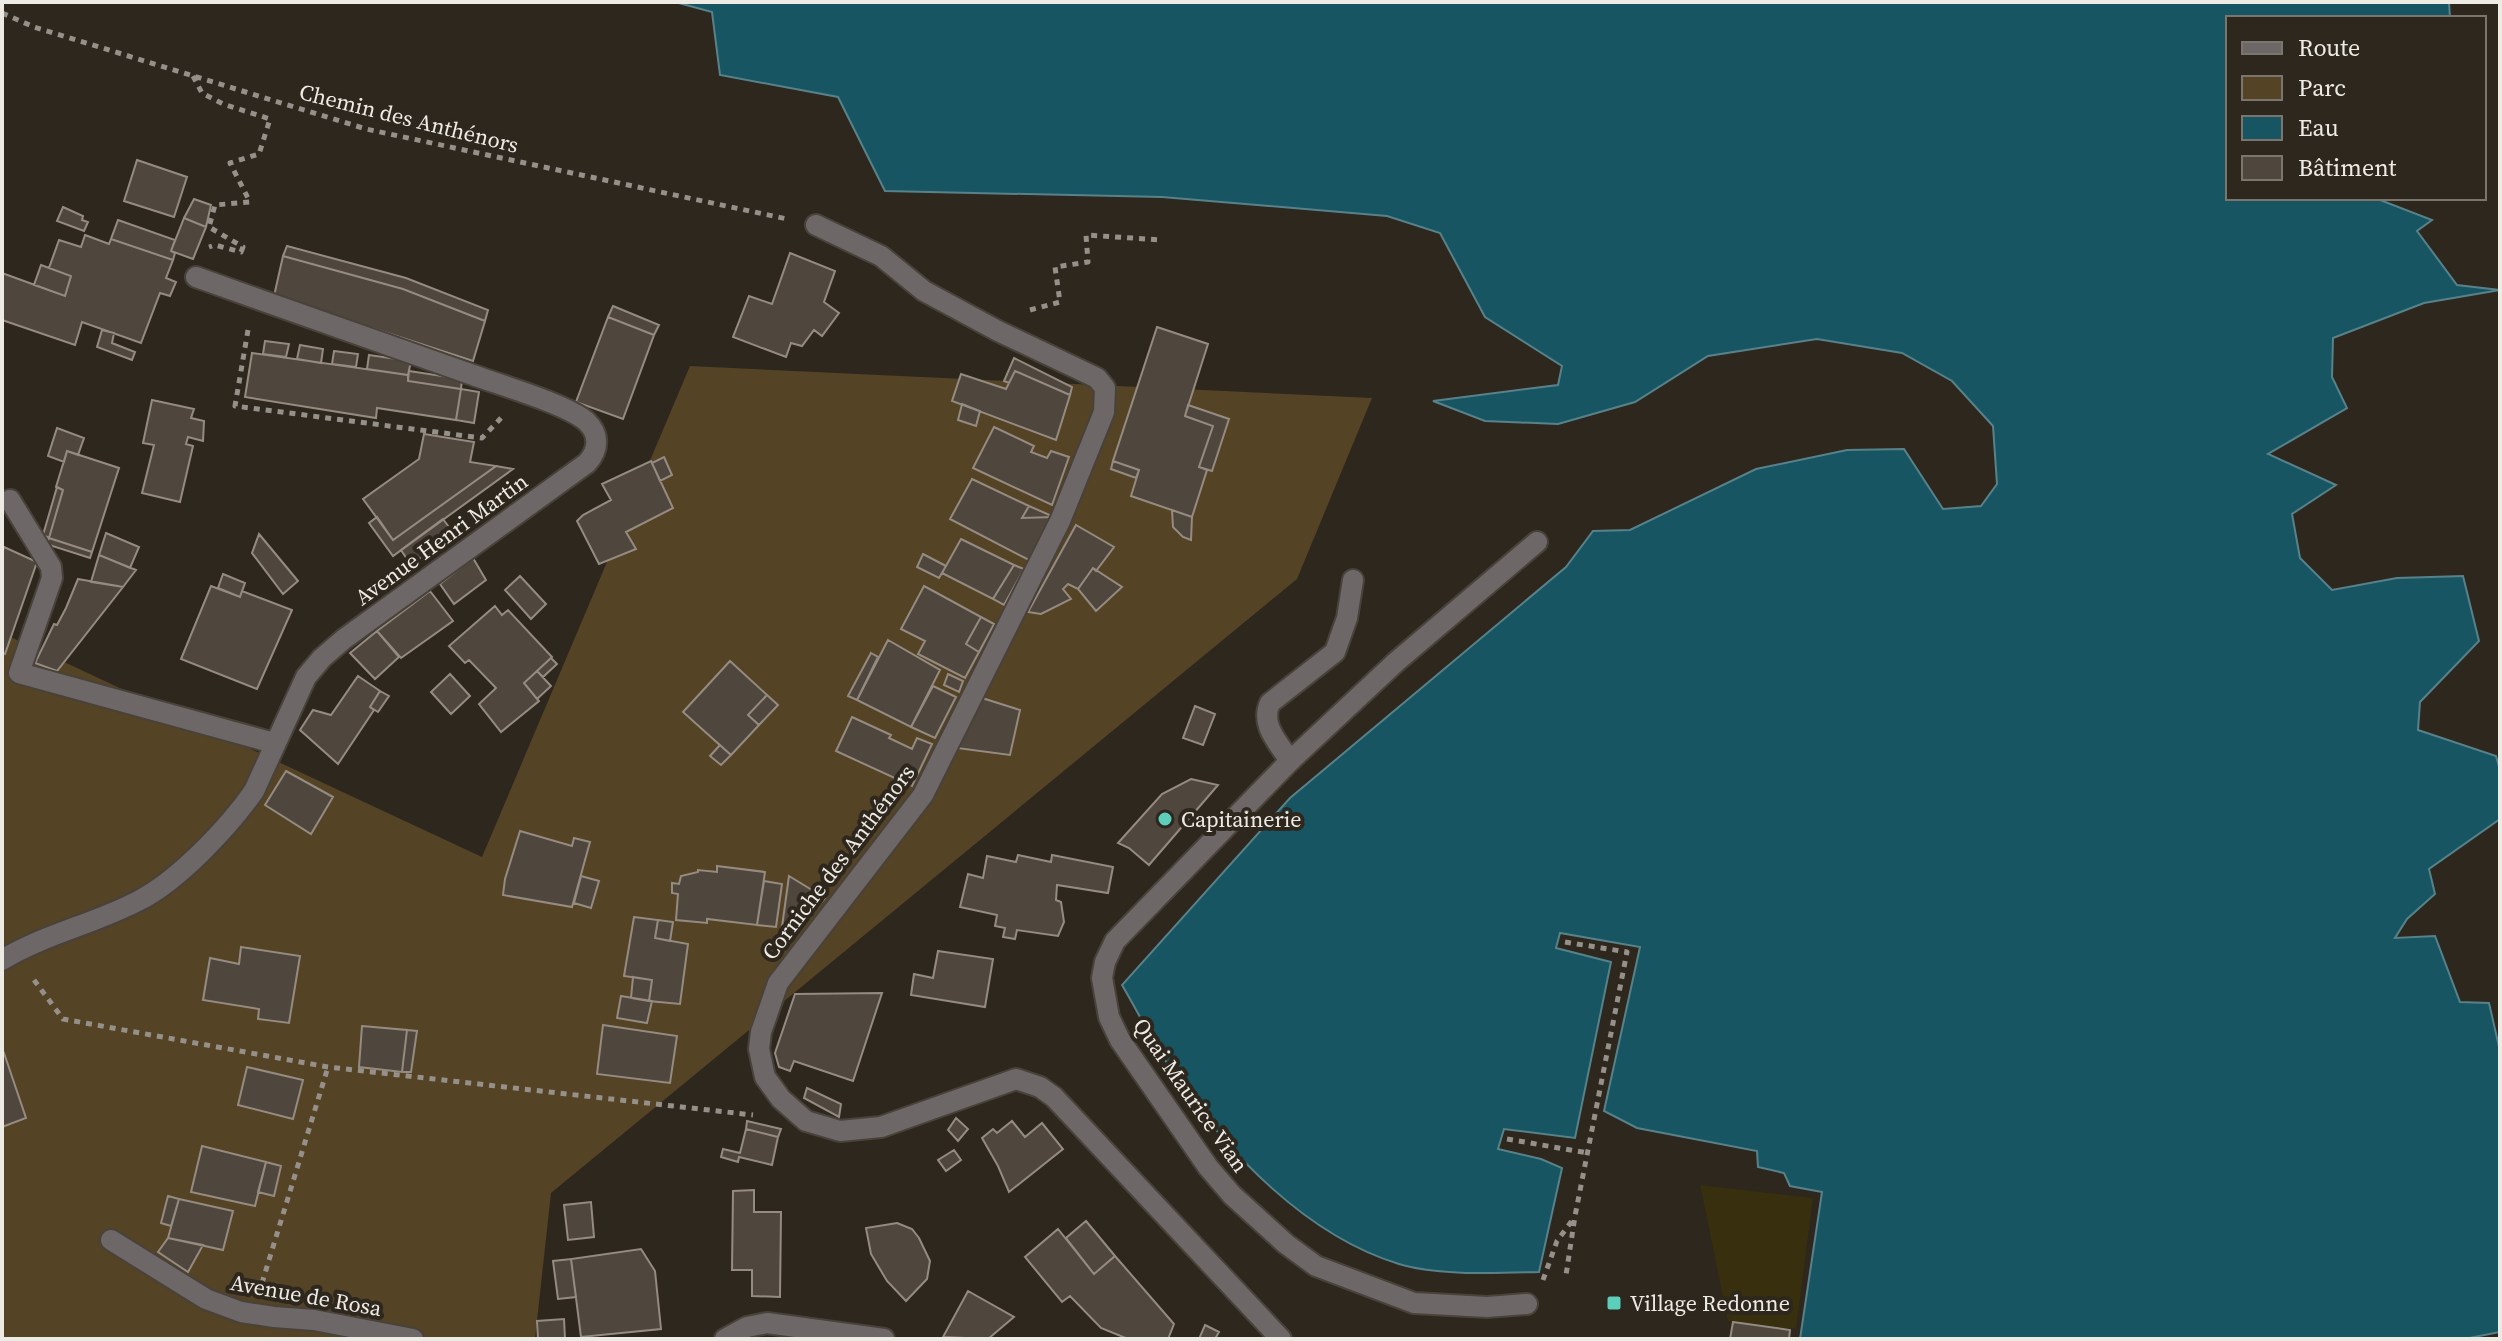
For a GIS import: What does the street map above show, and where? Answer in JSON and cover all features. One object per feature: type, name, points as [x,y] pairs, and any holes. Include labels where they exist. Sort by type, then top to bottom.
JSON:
[{"type":"street","name":"Corniche des Anthénors","points":[[816,225],[881,256],[924,291],[998,331],[1097,378],[1105,388],[1107,401],[1099,428],[1049,546],[923,795],[778,983],[761,1032],[761,1065],[771,1087],[806,1121],[840,1131],[857,1131],[896,1123],[1016,1079],[1040,1087],[1054,1097],[1281,1339]]},
{"type":"street","name":"Avenue Henri Martin","points":[[8,956],[136,902],[161,888],[243,806],[262,777],[274,743],[306,677],[322,658],[587,463],[597,445],[589,424],[579,416],[523,393],[196,277]]},
{"type":"street","points":[[10,500],[51,567],[52,578],[19,673],[274,743]]},
{"type":"street","name":"Quai Maurice Vian","points":[[1527,1304],[1487,1307],[1414,1303],[1316,1266],[1286,1244],[1232,1195],[1208,1167],[1120,1040],[1109,1017],[1102,978],[1105,962],[1115,941],[1290,761],[1396,662],[1537,542]]},
{"type":"street","points":[[1290,761],[1267,726],[1266,713],[1270,703],[1335,652],[1347,618],[1353,580]]},
{"type":"street","name":"Avenue de Rosa","points":[[111,1240],[206,1299],[252,1314],[314,1320],[413,1339]]},
{"type":"street","points":[[725,1339],[747,1327],[767,1323],[884,1339]]},
{"type":"path","name":"Chemin des Anthénors","points":[[2,13],[34,27],[366,129],[816,225]]},
{"type":"path","points":[[192,75],[202,93],[223,104],[270,119],[259,154],[230,163],[250,202],[215,205],[209,227],[243,247],[241,252],[215,245],[209,247],[204,252],[196,277]]},
{"type":"path","points":[[1020,312],[1060,302],[1055,267],[1088,262],[1086,235],[1162,240]]},
{"type":"path","points":[[253,297],[235,406],[482,438]]},
{"type":"path","points":[[1565,942],[1627,952],[1566,1275]]},
{"type":"path","points":[[8,956],[63,1019],[328,1067],[806,1121]]},
{"type":"path","points":[[252,1314],[328,1067]]},
{"type":"path","points":[[1507,1139],[1588,1153]]},
{"type":"path","points":[[1527,1304],[1546,1276],[1557,1241],[1575,1216]]},
{"type":"green space","points":[[690,366],[1372,398],[1297,579],[551,1193],[535,1339],[2,1339],[2,633],[482,857]]},
{"type":"sand","points":[[1700,1185],[1813,1198],[1796,1329],[1728,1321]]},
{"type":"water","points":[[675,2],[2449,2],[2450,16],[2226,16],[2226,200],[2380,200],[2432,220],[2417,231],[2457,285],[2500,290],[2424,303],[2333,338],[2332,377],[2347,408],[2268,454],[2336,485],[2292,514],[2300,558],[2332,590],[2397,578],[2463,576],[2479,641],[2420,702],[2418,730],[2496,756],[2500,770],[2500,819],[2429,869],[2435,894],[2407,919],[2395,938],[2435,936],[2460,1002],[2489,1003],[2500,1051],[2500,1332],[2464,1339],[1800,1339],[1822,1192],[1790,1186],[1784,1173],[1758,1167],[1757,1151],[1637,1128],[1604,1111],[1640,947],[1560,933],[1556,948],[1611,962],[1575,1138],[1504,1129],[1498,1149],[1541,1159],[1562,1168],[1539,1272],[1450,1272],[1399,1264],[1332,1234],[1301,1212],[1244,1161],[1195,1104],[1160,1052],[1122,985],[1290,798],[1566,567],[1593,531],[1630,530],[1756,469],[1847,450],[1904,449],[1943,509],[1981,506],[1997,484],[1993,426],[1952,381],[1902,353],[1817,339],[1708,356],[1635,402],[1558,424],[1485,421],[1433,401],[1558,385],[1562,366],[1485,317],[1440,233],[1387,216],[1162,197],[885,191],[838,97],[720,75],[712,12]]},
{"type":"building","points":[[137,160],[187,177],[174,217],[124,201]]},
{"type":"building","points":[[194,199],[211,205],[206,227],[184,218]]},
{"type":"building","points":[[63,207],[83,216],[82,220],[88,222],[84,231],[57,221]]},
{"type":"building","points":[[184,218],[206,227],[193,259],[171,251]]},
{"type":"building","points":[[118,220],[175,240],[171,251],[175,253],[173,260],[111,239]]},
{"type":"building","points":[[85,235],[109,244],[111,239],[173,260],[166,278],[176,282],[170,296],[160,293],[141,343],[82,322],[75,345],[2,320],[2,273],[65,296],[71,276],[49,268],[59,240],[81,247]]},
{"type":"building","points":[[287,246],[406,278],[488,310],[485,321],[403,289],[283,256]]},
{"type":"building","points":[[790,253],[835,271],[824,302],[839,313],[822,336],[814,330],[802,346],[791,343],[786,357],[733,337],[749,296],[772,304]]},
{"type":"building","points":[[283,256],[403,289],[485,321],[473,361],[274,296]]},
{"type":"building","points":[[41,265],[71,276],[65,296],[34,285]]},
{"type":"building","points":[[613,306],[659,325],[654,335],[608,317]]},
{"type":"building","points":[[608,317],[654,335],[623,419],[576,402]]},
{"type":"building","points":[[1157,327],[1208,344],[1185,416],[1213,426],[1199,467],[1207,470],[1192,517],[1131,496],[1139,470],[1113,461]]},
{"type":"building","points":[[102,330],[114,333],[112,343],[135,352],[132,360],[97,347]]},
{"type":"building","points":[[265,341],[289,344],[286,357],[263,354]]},
{"type":"building","points":[[300,345],[323,349],[321,363],[297,359]]},
{"type":"building","points":[[334,351],[358,354],[356,367],[332,364]]},
{"type":"building","points":[[252,353],[408,375],[408,381],[461,389],[456,420],[377,408],[376,418],[245,397]]},
{"type":"building","points":[[369,355],[411,361],[408,375],[367,369]]},
{"type":"building","points":[[1014,358],[1072,387],[1070,395],[1015,371],[1009,383],[1004,381]]},
{"type":"building","points":[[409,371],[462,379],[461,389],[408,381]]},
{"type":"building","points":[[1015,371],[1070,395],[1056,440],[952,401],[961,374],[1006,389]]},
{"type":"building","points":[[461,389],[479,392],[474,423],[456,420]]},
{"type":"building","points":[[152,400],[194,409],[191,418],[204,421],[203,441],[188,437],[186,444],[193,446],[180,502],[142,493],[154,445],[143,443]]},
{"type":"building","points":[[962,404],[980,411],[976,426],[958,420]]},
{"type":"building","points":[[1188,405],[1229,419],[1212,471],[1199,467],[1213,426],[1185,416]]},
{"type":"building","points":[[994,427],[1034,446],[1031,452],[1047,458],[1051,451],[1069,457],[1052,505],[973,468]]},
{"type":"building","points":[[57,428],[84,438],[78,455],[67,451],[64,462],[48,456]]},
{"type":"building","points":[[424,434],[474,442],[470,462],[496,466],[393,540],[363,499],[419,459]]},
{"type":"building","points":[[67,451],[119,468],[92,552],[49,538],[63,490],[56,487]]},
{"type":"building","points":[[664,457],[672,475],[660,481],[652,463]]},
{"type":"building","points":[[651,461],[673,508],[626,532],[636,549],[599,564],[577,521],[611,500],[602,484]]},
{"type":"building","points":[[1113,461],[1139,470],[1136,478],[1111,469]]},
{"type":"building","points":[[496,466],[513,469],[393,556],[369,523],[377,517],[393,540]]},
{"type":"building","points":[[972,479],[1029,506],[1022,518],[1054,517],[1029,560],[950,519]]},
{"type":"building","points":[[57,487],[63,490],[49,538],[43,535]]},
{"type":"building","points":[[1029,506],[1054,517],[1022,518]]},
{"type":"building","points":[[1172,510],[1192,517],[1191,540],[1173,527]]},
{"type":"building","points":[[443,519],[454,534],[411,565],[401,550]]},
{"type":"building","points":[[1076,525],[1114,547],[1078,589],[1068,584],[1063,589],[1071,599],[1041,614],[1028,612]]},
{"type":"building","points":[[106,533],[139,547],[130,568],[99,555]]},
{"type":"building","points":[[259,534],[298,581],[283,594],[252,553]]},
{"type":"building","points":[[49,538],[92,552],[90,558],[46,544]]},
{"type":"building","points":[[961,539],[1014,565],[993,599],[942,573]]},
{"type":"building","points":[[4,547],[37,562],[5,654],[2,653]]},
{"type":"building","points":[[923,554],[946,566],[939,578],[917,567]]},
{"type":"building","points":[[99,555],[136,570],[123,587],[91,582]]},
{"type":"building","points":[[473,558],[486,580],[454,604],[440,584]]},
{"type":"building","points":[[1014,565],[1024,569],[1004,605],[993,599]]},
{"type":"building","points":[[1093,568],[1122,587],[1096,611],[1078,589]]},
{"type":"building","points":[[223,574],[245,583],[240,597],[218,588]]},
{"type":"building","points":[[520,576],[546,604],[531,619],[505,590]]},
{"type":"building","points":[[78,579],[123,587],[57,671],[35,663],[54,624],[57,625],[66,608]]},
{"type":"building","points":[[211,586],[240,597],[242,591],[292,610],[257,689],[181,659]]},
{"type":"building","points":[[924,586],[981,617],[966,644],[979,652],[965,678],[918,654],[925,641],[901,629]]},
{"type":"building","points":[[430,591],[453,621],[401,658],[377,631]]},
{"type":"building","points":[[495,606],[502,615],[508,610],[552,657],[524,683],[539,701],[501,732],[479,704],[496,688],[469,660],[465,663],[449,646]]},
{"type":"building","points":[[981,617],[994,624],[979,652],[966,644]]},
{"type":"building","points":[[377,631],[399,657],[375,679],[350,653]]},
{"type":"building","points":[[888,640],[940,670],[911,727],[857,700]]},
{"type":"building","points":[[871,653],[878,657],[857,700],[848,696]]},
{"type":"building","points":[[551,658],[557,664],[543,677],[537,671]]},
{"type":"building","points":[[730,661],[767,695],[748,715],[759,725],[731,755],[683,712]]},
{"type":"building","points":[[537,671],[551,686],[537,699],[524,683]]},
{"type":"building","points":[[450,674],[470,696],[451,714],[431,692]]},
{"type":"building","points":[[948,674],[963,681],[959,692],[944,685]]},
{"type":"building","points":[[358,676],[380,691],[370,707],[374,710],[338,764],[300,730],[313,710],[331,715]]},
{"type":"building","points":[[933,686],[956,697],[935,738],[911,727]]},
{"type":"building","points":[[380,691],[389,696],[378,712],[370,707]]},
{"type":"building","points":[[767,695],[778,705],[759,725],[748,715]]},
{"type":"building","points":[[982,698],[1020,710],[1010,755],[957,748]]},
{"type":"building","points":[[1195,706],[1215,714],[1203,745],[1183,738]]},
{"type":"building","points":[[852,717],[891,735],[889,738],[912,749],[917,738],[932,744],[912,786],[836,751]]},
{"type":"building","points":[[720,745],[731,755],[721,765],[710,756]]},
{"type":"building","points":[[286,771],[333,797],[311,834],[265,805]]},
{"type":"building","name":"Capitainerie","points":[[1191,779],[1218,785],[1149,865],[1118,843],[1162,794]]},
{"type":"building","points":[[520,831],[572,846],[574,838],[590,842],[572,907],[503,895]]},
{"type":"building","points":[[1018,855],[1051,862],[1052,855],[1113,867],[1108,893],[1057,885],[1056,900],[1061,902],[1064,922],[1058,936],[1017,930],[1015,939],[1003,937],[1005,928],[995,926],[997,915],[960,907],[968,874],[983,878],[987,856],[1016,862]]},
{"type":"building","points":[[717,866],[765,872],[757,925],[707,919],[707,923],[676,920],[678,894],[672,893],[672,883],[679,884],[681,876],[698,870],[717,872]]},
{"type":"building","points":[[581,876],[599,881],[591,908],[574,903]]},
{"type":"building","points":[[789,876],[825,898],[794,936],[781,934]]},
{"type":"building","points":[[764,881],[782,884],[776,927],[757,925]]},
{"type":"building","points":[[634,917],[658,920],[655,938],[688,944],[680,1004],[649,1001],[652,980],[624,976]]},
{"type":"building","points":[[658,920],[673,922],[670,941],[655,938]]},
{"type":"building","points":[[241,947],[300,956],[289,1023],[258,1019],[259,1009],[203,1000],[210,958],[239,964]]},
{"type":"building","points":[[938,951],[993,959],[985,1007],[911,995],[914,974],[933,978]]},
{"type":"building","points":[[633,977],[652,980],[649,1001],[631,998]]},
{"type":"building","points":[[882,993],[853,1081],[794,1061],[790,1071],[779,1067],[775,1053],[795,994]]},
{"type":"building","points":[[621,996],[652,1001],[647,1023],[617,1018]]},
{"type":"building","points":[[603,1025],[677,1036],[670,1083],[597,1074]]},
{"type":"building","points":[[362,1026],[407,1030],[402,1072],[359,1067]]},
{"type":"building","points":[[407,1030],[417,1031],[411,1072],[402,1072]]},
{"type":"building","points":[[2,1054],[26,1118],[2,1127]]},
{"type":"building","points":[[247,1067],[303,1080],[293,1119],[238,1105]]},
{"type":"building","points":[[807,1088],[841,1104],[839,1117],[804,1098]]},
{"type":"building","points":[[956,1118],[968,1129],[958,1141],[948,1130]]},
{"type":"building","points":[[747,1121],[781,1129],[778,1137],[746,1129]]},
{"type":"building","points":[[1012,1121],[1025,1137],[1042,1123],[1063,1149],[1009,1192],[982,1138],[993,1129],[997,1133]]},
{"type":"building","points":[[746,1129],[778,1137],[772,1165],[739,1157],[738,1162],[721,1157],[723,1149],[740,1153]]},
{"type":"building","points":[[202,1146],[266,1162],[255,1206],[191,1192]]},
{"type":"building","points":[[954,1150],[961,1160],[946,1171],[938,1160]]},
{"type":"building","points":[[266,1162],[281,1166],[274,1196],[258,1192]]},
{"type":"building","points":[[754,1190],[754,1212],[781,1212],[780,1297],[752,1296],[752,1270],[732,1270],[733,1191]]},
{"type":"building","points":[[168,1196],[179,1199],[171,1226],[161,1223]]},
{"type":"building","points":[[179,1199],[233,1211],[223,1250],[168,1238]]},
{"type":"building","points":[[591,1202],[594,1237],[568,1240],[564,1205]]},
{"type":"building","points":[[1086,1221],[1115,1256],[1094,1274],[1066,1238]]},
{"type":"building","points":[[897,1223],[912,1229],[930,1261],[927,1279],[906,1301],[887,1281],[871,1254],[866,1228]]},
{"type":"building","points":[[1058,1229],[1094,1274],[1115,1256],[1174,1324],[1168,1339],[1128,1339],[1101,1328],[1070,1296],[1062,1302],[1025,1257]]},
{"type":"building","points":[[168,1238],[203,1245],[188,1272],[158,1252]]},
{"type":"building","points":[[641,1249],[655,1271],[661,1329],[581,1337],[571,1259]]},
{"type":"building","points":[[571,1259],[576,1297],[558,1299],[553,1261]]},
{"type":"building","points":[[968,1291],[1014,1317],[988,1339],[943,1337]]},
{"type":"building","points":[[564,1319],[565,1339],[538,1339],[537,1321]]},
{"type":"building","points":[[1733,1322],[1790,1330],[1789,1339],[1730,1339]]},
{"type":"building","points":[[1205,1325],[1219,1332],[1215,1339],[1199,1339]]},
{"type":"place","name":"Capitainerie","points":[[1165,819]]},
{"type":"place","name":"Village Redonne","points":[[1614,1303]]}]
